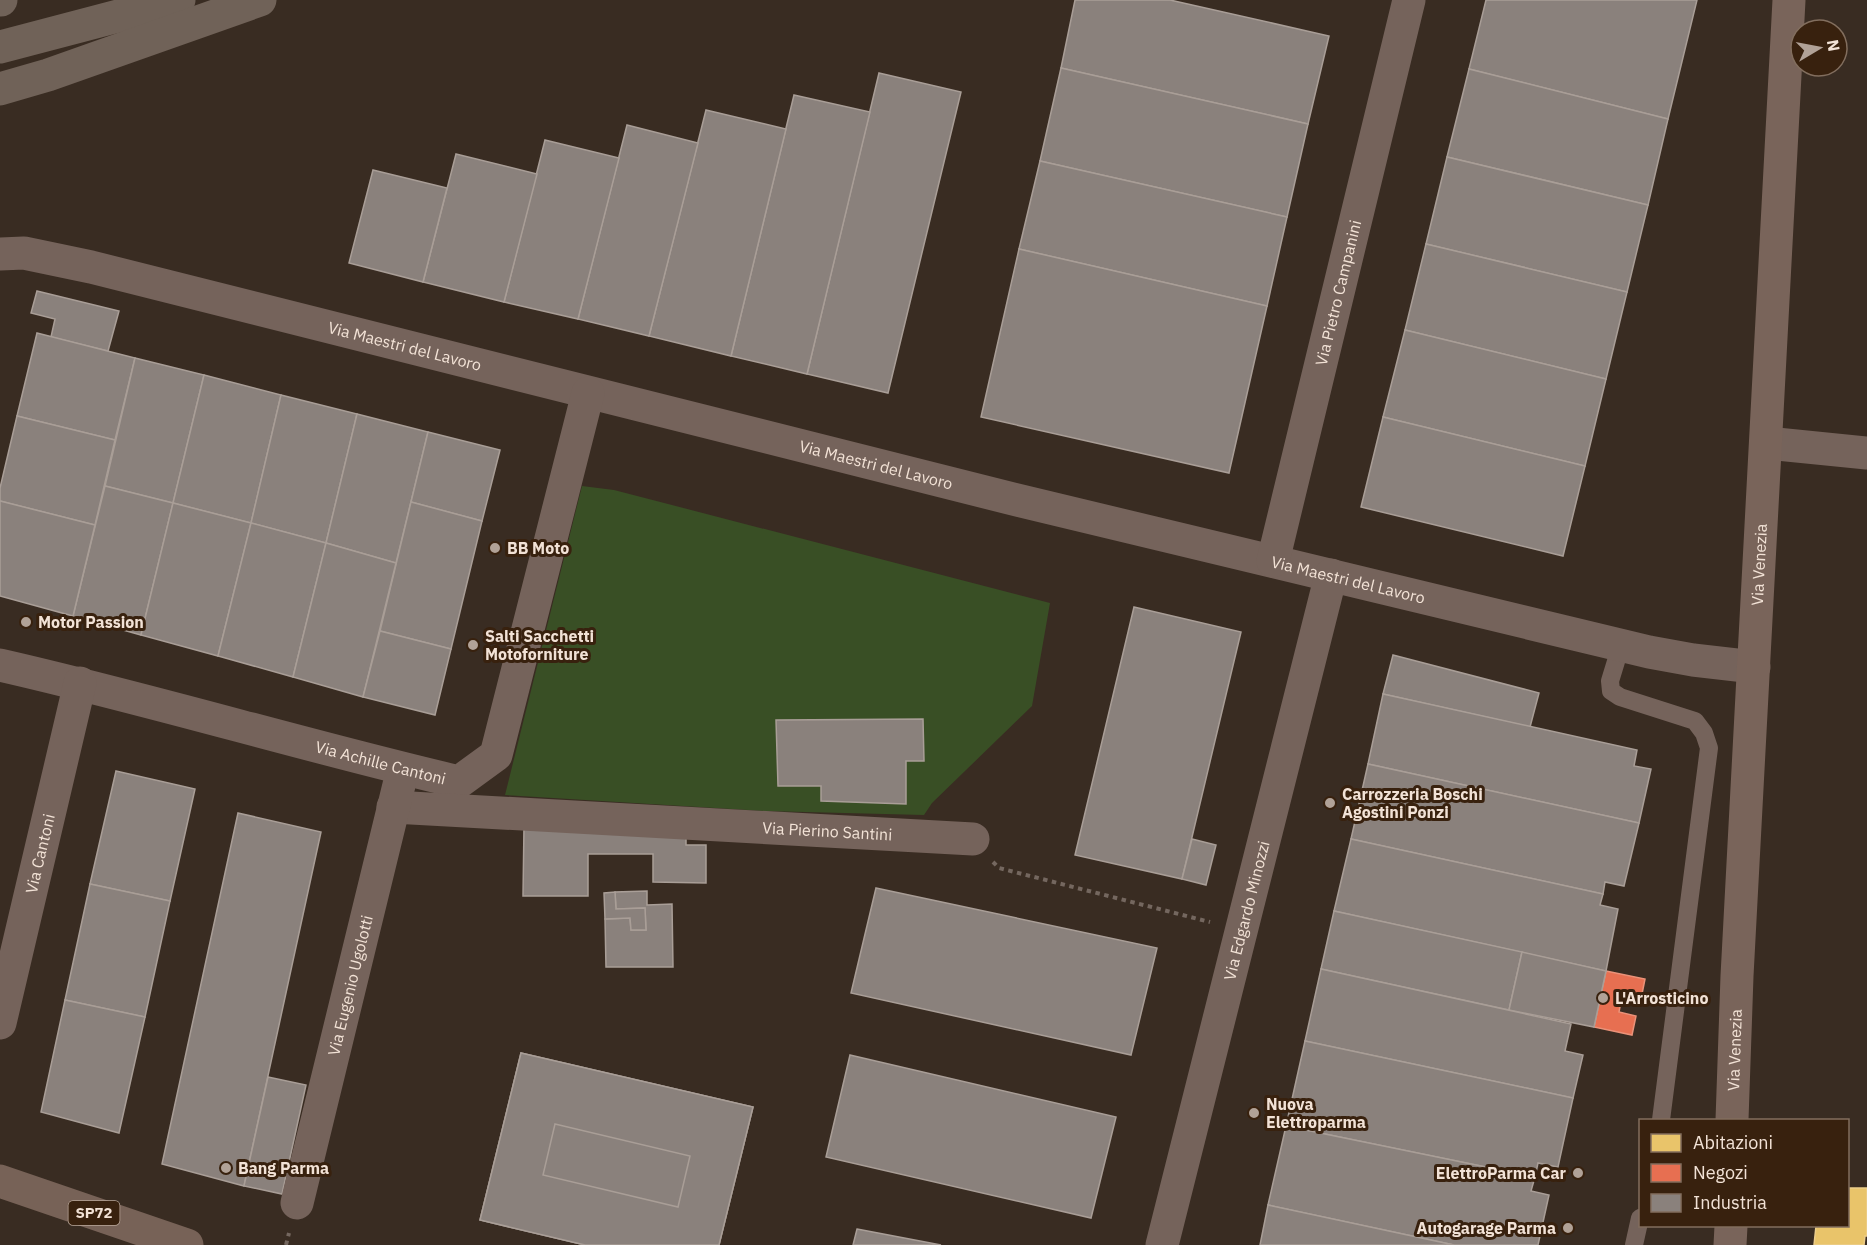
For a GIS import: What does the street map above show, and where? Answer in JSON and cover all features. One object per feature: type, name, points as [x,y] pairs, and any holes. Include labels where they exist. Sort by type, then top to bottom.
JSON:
[{"type":"highway","points":[[0,47],[179,0]]},
{"type":"highway","points":[[0,90],[260,0]]},
{"type":"main road","name":"Via Venezia","points":[[1732,1119],[1737,976],[1789,3]]},
{"type":"main road","name":"SP72","points":[[0,1181],[187,1245]]},
{"type":"main road","points":[[1730,1245],[1731,1227]]},
{"type":"street","name":"Via Pietro Campanini","points":[[1273,561],[1405,8]]},
{"type":"street","name":"Via Maestri del Lavoro","points":[[0,254],[24,253],[47,257],[588,393],[1621,645],[1693,660],[1754,667]]},
{"type":"street","name":"Via Achille Cantoni","points":[[0,665],[80,683],[402,769],[459,782],[496,755],[588,393]]},
{"type":"street","points":[[1766,443],[1867,453]]},
{"type":"street","name":"Via Edgardo Minozzi","points":[[1162,1245],[1331,575]]},
{"type":"street","name":"Via Cantoni","points":[[0,1023],[80,683]]},
{"type":"street","name":"Via Eugenio Ugolotti","points":[[297,1203],[402,769]]},
{"type":"street","name":"Via Pierino Santini","points":[[393,807],[973,839]]},
{"type":"lane","points":[[1621,645],[1610,681],[1611,691],[1620,697],[1695,721],[1704,733],[1709,748],[1661,1119]]},
{"type":"lane","points":[[1634,1245],[1639,1226]]},
{"type":"path","points":[[973,839],[999,868],[1241,930]]},
{"type":"green space","points":[[582,486],[614,490],[1050,603],[1032,706],[932,803],[924,815],[765,811],[505,795]]},
{"type":"building: Abitazioni","points":[[1849,1188],[1867,1188],[1867,1236],[1865,1236],[1864,1245],[1814,1245],[1816,1227],[1849,1227]]},
{"type":"building: Negozi","points":[[1606,971],[1645,979],[1641,999],[1622,995],[1619,1012],[1636,1016],[1632,1035],[1594,1027]]},
{"type":"building: Industria","points":[[1075,0],[1170,0],[1329,36],[1308,124],[1061,68]]},
{"type":"building: Industria","points":[[1486,0],[1697,0],[1668,119],[1469,69]]},
{"type":"building: Industria","points":[[1061,68],[1308,124],[1287,217],[1040,161]]},
{"type":"building: Industria","points":[[1469,69],[1668,119],[1648,205],[1447,157]]},
{"type":"building: Industria","points":[[879,73],[961,92],[888,393],[807,374]]},
{"type":"building: Industria","points":[[794,95],[870,112],[807,374],[731,356]]},
{"type":"building: Industria","points":[[706,110],[786,129],[731,356],[649,336]]},
{"type":"building: Industria","points":[[627,125],[698,143],[649,336],[578,319]]},
{"type":"building: Industria","points":[[545,140],[619,158],[578,319],[504,302]]},
{"type":"building: Industria","points":[[456,154],[537,174],[504,302],[423,282]]},
{"type":"building: Industria","points":[[1447,157],[1648,205],[1627,292],[1426,244]]},
{"type":"building: Industria","points":[[1040,161],[1287,217],[1267,306],[1019,249]]},
{"type":"building: Industria","points":[[373,170],[447,188],[423,282],[349,263]]},
{"type":"building: Industria","points":[[1426,244],[1627,292],[1606,379],[1405,330]]},
{"type":"building: Industria","points":[[1019,249],[1267,306],[1229,473],[981,417]]},
{"type":"building: Industria","points":[[37,291],[119,311],[108,351],[51,337],[55,319],[31,313]]},
{"type":"building: Industria","points":[[1405,330],[1606,379],[1585,466],[1383,417]]},
{"type":"building: Industria","points":[[37,333],[135,358],[115,440],[17,416]]},
{"type":"building: Industria","points":[[135,358],[204,375],[173,503],[105,486]]},
{"type":"building: Industria","points":[[204,375],[281,395],[251,523],[173,503]]},
{"type":"building: Industria","points":[[281,395],[357,414],[326,543],[251,523]]},
{"type":"building: Industria","points":[[357,414],[428,432],[396,563],[326,543]]},
{"type":"building: Industria","points":[[17,416],[115,440],[95,525],[0,501],[0,488]]},
{"type":"building: Industria","points":[[1383,417],[1585,466],[1563,556],[1361,507]]},
{"type":"building: Industria","points":[[428,432],[500,450],[482,521],[411,502]]},
{"type":"building: Industria","points":[[105,486],[173,503],[141,635],[73,616]]},
{"type":"building: Industria","points":[[0,501],[95,525],[73,616],[0,596]]},
{"type":"building: Industria","points":[[411,502],[482,521],[451,649],[380,631]]},
{"type":"building: Industria","points":[[173,503],[251,523],[218,656],[141,635]]},
{"type":"building: Industria","points":[[251,523],[326,543],[293,677],[218,656]]},
{"type":"building: Industria","points":[[326,543],[396,563],[363,697],[293,677]]},
{"type":"building: Industria","points":[[1134,607],[1241,632],[1182,879],[1075,855]]},
{"type":"building: Industria","points":[[380,631],[451,649],[435,715],[363,697]]},
{"type":"building: Industria","points":[[1393,655],[1539,693],[1530,727],[1383,694]]},
{"type":"building: Industria","points":[[1383,694],[1637,750],[1634,766],[1651,769],[1639,823],[1368,764]]},
{"type":"building: Industria","points":[[923,719],[924,761],[906,761],[906,804],[821,801],[821,786],[778,786],[776,720]]},
{"type":"building: Industria","points":[[1368,764],[1639,823],[1624,886],[1605,882],[1603,894],[1351,839]]},
{"type":"building: Industria","points":[[116,771],[195,789],[170,901],[90,884]]},
{"type":"building: Industria","points":[[238,813],[321,832],[244,1186],[162,1164]]},
{"type":"building: Industria","points":[[524,826],[686,830],[686,845],[706,845],[706,883],[653,882],[653,854],[588,854],[588,896],[523,896]]},
{"type":"building: Industria","points":[[1192,839],[1216,845],[1206,885],[1182,879]]},
{"type":"building: Industria","points":[[1351,839],[1603,894],[1600,905],[1618,909],[1606,971],[1334,911]]},
{"type":"building: Industria","points":[[90,884],[170,901],[145,1017],[65,1000]]},
{"type":"building: Industria","points":[[876,888],[1157,948],[1131,1055],[851,993]]},
{"type":"building: Industria","points":[[647,891],[647,905],[672,904],[673,967],[606,967],[605,919],[630,918],[631,930],[646,930],[645,908],[616,909],[615,892]]},
{"type":"building: Industria","points":[[615,892],[616,909],[645,908],[646,930],[631,930],[630,918],[605,919],[604,893]]},
{"type":"building: Industria","points":[[1334,911],[1522,952],[1509,1010],[1321,969]]},
{"type":"building: Industria","points":[[1522,952],[1606,971],[1594,1027],[1509,1010]]},
{"type":"building: Industria","points":[[1321,969],[1571,1024],[1565,1051],[1583,1055],[1573,1098],[1305,1041]]},
{"type":"building: Industria","points":[[65,1000],[145,1017],[119,1133],[41,1112]]},
{"type":"building: Industria","points":[[1305,1041],[1573,1098],[1558,1167],[1538,1163],[1535,1177],[1286,1126]]},
{"type":"building: Industria","points":[[521,1053],[753,1107],[719,1245],[585,1245],[480,1220]],"holes":[[[555,1124],[690,1156],[678,1207],[543,1175]]]},
{"type":"building: Industria","points":[[521,1053],[753,1107],[719,1245],[585,1245],[480,1220]]},
{"type":"building: Industria","points":[[850,1055],[1116,1117],[1091,1218],[826,1157]]},
{"type":"building: Industria","points":[[268,1077],[306,1085],[282,1194],[244,1186]]},
{"type":"building: Industria","points":[[555,1124],[690,1156],[678,1207],[543,1175]]},
{"type":"building: Industria","points":[[1286,1126],[1535,1177],[1531,1191],[1549,1195],[1538,1245],[1454,1245],[1268,1205]]},
{"type":"building: Industria","points":[[1268,1205],[1454,1245],[1260,1245]]},
{"type":"building: Industria","points":[[857,1229],[941,1245],[853,1245]]},
{"type":"place","name":"BB Moto","points":[[495,548]]},
{"type":"place","name":"Motor Passion","points":[[26,622]]},
{"type":"place","name":"Salti Sacchetti Motoforniture","points":[[473,645]]},
{"type":"place","name":"Carrozzeria Boschi Agostini Ponzi","points":[[1330,803]]},
{"type":"place","name":"L'Arrosticino","points":[[1603,998]]},
{"type":"place","name":"Nuova Elettroparma","points":[[1254,1113]]},
{"type":"place","name":"Bang Parma","points":[[226,1168]]},
{"type":"place","name":"ElettroParma Car","points":[[1578,1173]]},
{"type":"place","name":"Autogarage Parma","points":[[1568,1228]]}]
